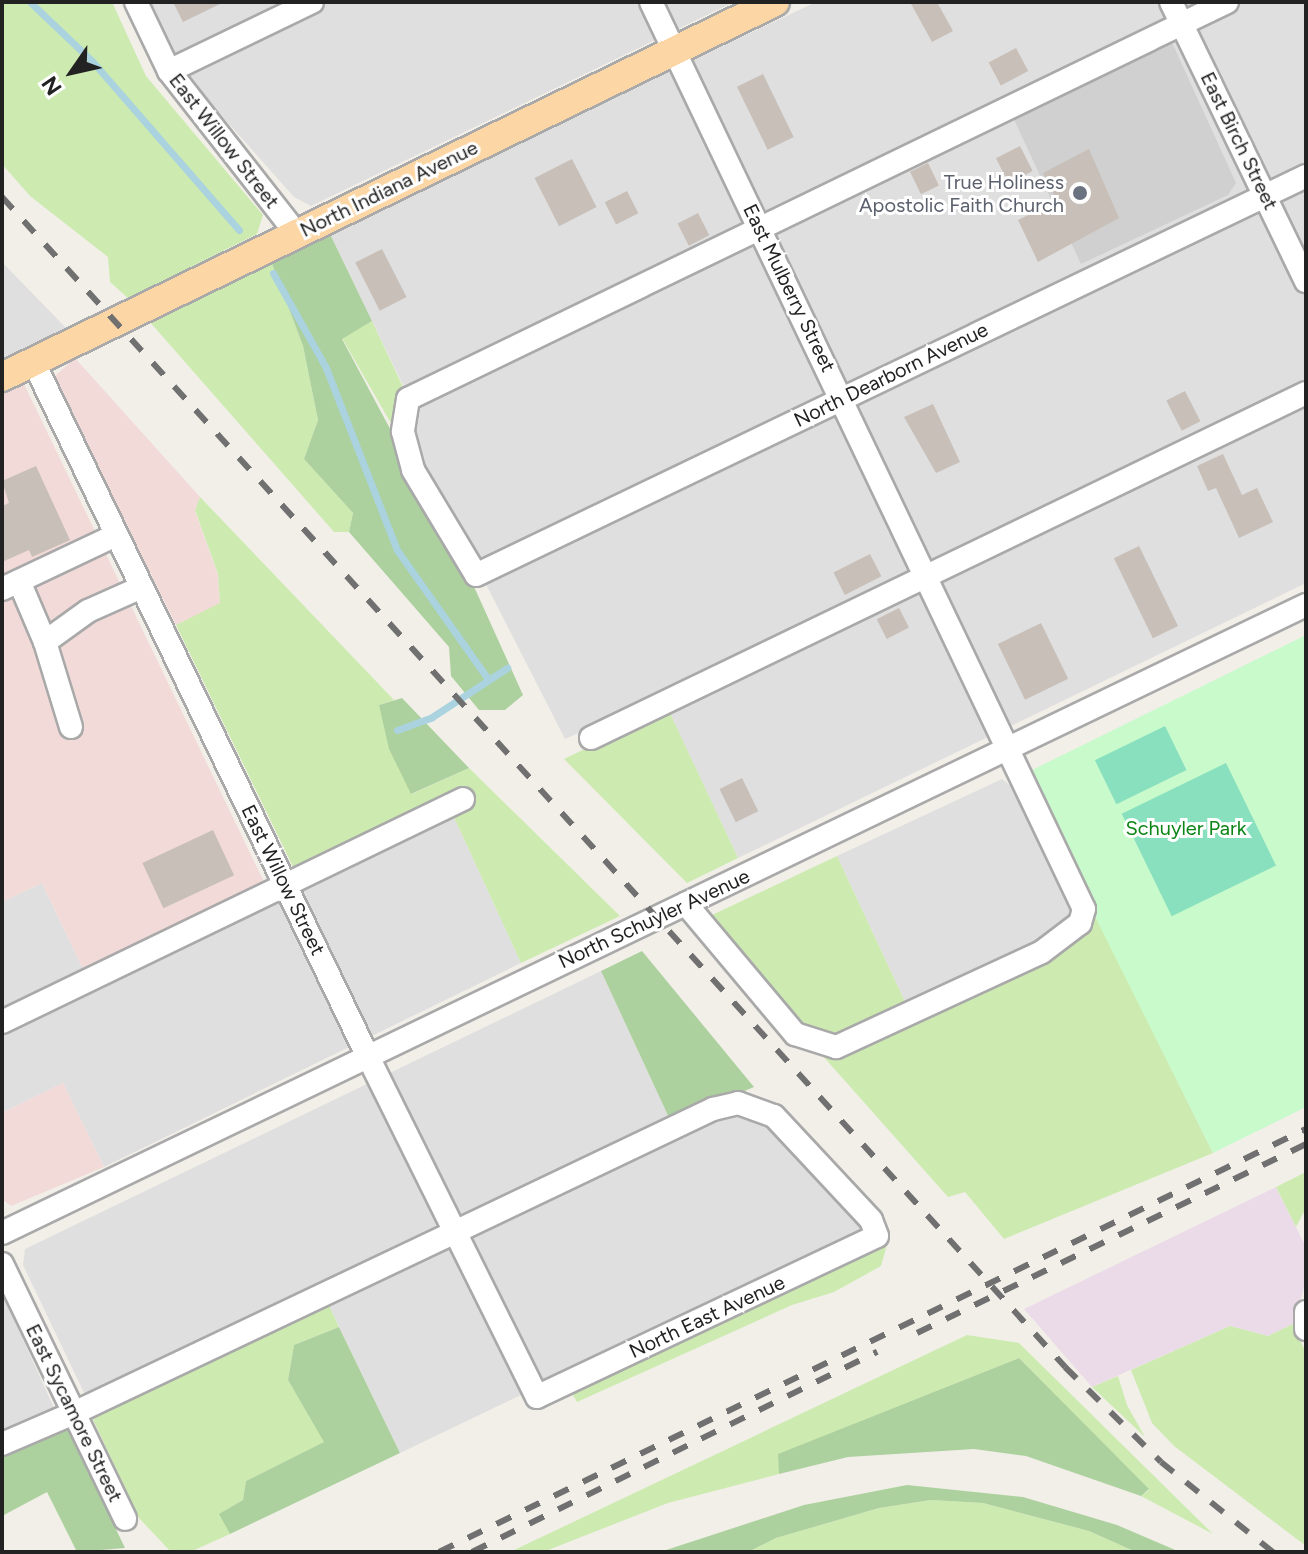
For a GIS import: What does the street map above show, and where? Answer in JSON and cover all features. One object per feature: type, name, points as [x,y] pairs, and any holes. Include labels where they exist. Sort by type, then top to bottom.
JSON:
[{"type":"main road","name":"North Indiana Avenue","points":[[2,377],[775,2]]},
{"type":"street","name":"East Willow Street","points":[[136,2],[169,71],[297,234]]},
{"type":"street","points":[[169,71],[312,2]]},
{"type":"street","name":"East Mulberry Street","points":[[651,2],[1011,748],[1084,909],[1080,923],[1042,952],[852,1042],[822,1046],[795,1034],[686,904]]},
{"type":"street","name":"East Birch Street","points":[[1171,2],[1306,281]]},
{"type":"street","points":[[760,228],[1227,2]]},
{"type":"street","name":"North Dearborn Avenue","points":[[760,228],[408,399],[403,432],[413,470],[476,575],[1306,176]]},
{"type":"street","name":"East Willow Street","points":[[33,361],[368,1057],[537,1397]]},
{"type":"street","points":[[591,738],[1306,393]]},
{"type":"street","points":[[71,727],[45,642],[11,585],[116,535]]},
{"type":"street","points":[[45,642],[88,611],[142,587]]},
{"type":"street","name":"North Schuyler Avenue","points":[[2,1233],[1306,605]]},
{"type":"street","points":[[2,1022],[463,799]]},
{"type":"street","name":"North East Avenue","points":[[455,1232],[713,1109],[738,1103],[782,1123],[871,1220],[877,1236],[537,1397]]},
{"type":"street","points":[[2,1444],[74,1413],[455,1232]]},
{"type":"street","name":"East Sycamore Street","points":[[2,1264],[125,1519]]},
{"type":"shaded area","points":[[147,2],[734,2],[311,206],[294,197],[190,80]]},
{"type":"shaded area","points":[[816,2],[1306,2],[1306,583],[738,858],[661,695],[565,739],[414,443],[415,410],[329,232]]},
{"type":"shaded area","points":[[1170,38],[1236,183],[1228,195],[1081,264],[1011,113]]},
{"type":"shaded area","points":[[2,262],[66,328],[2,358]]},
{"type":"shaded area","points":[[75,358],[200,497],[195,511],[218,575],[220,604],[176,625],[54,377]]},
{"type":"shaded area","points":[[24,384],[264,882],[83,969],[42,883],[2,902],[2,393]]},
{"type":"shaded area","points":[[1002,779],[1017,791],[1075,912],[1059,933],[907,1006],[837,856]]},
{"type":"shaded area","points":[[452,813],[521,963],[104,1167],[63,1083],[2,1113],[2,902],[42,883],[92,988]]},
{"type":"shaded area","points":[[601,971],[677,1135],[722,1113],[757,1114],[865,1230],[400,1453],[320,1287],[87,1399],[23,1265],[25,1249]]},
{"type":"shaded area","points":[[63,1083],[104,1167],[11,1206],[2,1199],[2,1113]]},
{"type":"shaded area","points":[[1276,1187],[1306,1247],[1306,1281],[1293,1324],[1268,1336],[1230,1326],[1092,1387],[1024,1309]]},
{"type":"shaded area","points":[[2,1293],[55,1410],[2,1433]]},
{"type":"green space","points":[[2,2],[112,2],[146,76],[263,215],[257,234],[128,298],[110,282],[108,257],[30,196],[2,164]]},
{"type":"green space","points":[[329,232],[372,321],[342,339],[471,580],[523,695],[505,710],[479,710],[451,676],[449,647],[349,532],[353,513],[304,459],[318,420],[303,346],[271,261]]},
{"type":"green space","points":[[271,261],[303,346],[318,420],[304,459],[353,513],[349,532],[334,532],[149,321]]},
{"type":"green space","points":[[372,321],[404,389],[393,427],[342,338]]},
{"type":"green space","points":[[200,497],[394,700],[379,705],[412,794],[469,768],[620,916],[521,963],[452,813],[295,871],[176,625],[220,603],[218,574],[195,510]]},
{"type":"green space","name":"Schuyler Park","points":[[1306,635],[1306,1107],[1213,1153],[1024,774]]},
{"type":"green space","points":[[402,698],[469,768],[411,794],[389,749],[379,705]]},
{"type":"green space","points":[[668,709],[738,858],[687,883],[564,759]]},
{"type":"green space","points":[[1165,726],[1186,770],[1116,804],[1095,760]]},
{"type":"green space","points":[[1226,763],[1276,865],[1172,916],[1122,814]]},
{"type":"green space","points":[[837,856],[907,1006],[857,1034],[812,1038],[721,934],[712,915]]},
{"type":"green space","points":[[1096,917],[1213,1153],[1004,1239],[965,1192],[948,1197],[822,1055],[840,1053],[1062,947]]},
{"type":"green space","points":[[642,951],[754,1087],[671,1122],[601,971]]},
{"type":"green space","points":[[1306,1172],[1306,1208],[1296,1227],[1276,1187]]},
{"type":"green space","points":[[888,1241],[881,1266],[834,1292],[792,1305],[577,1402],[571,1392]]},
{"type":"green space","points":[[327,1301],[339,1327],[294,1345],[288,1380],[325,1442],[246,1481],[243,1500],[220,1514],[230,1534],[190,1552],[171,1552],[139,1518],[90,1413]]},
{"type":"green space","points":[[1293,1324],[1306,1353],[1306,1546],[1174,1446],[1152,1423],[1131,1370],[1230,1326],[1268,1336]]},
{"type":"green space","points":[[339,1327],[400,1453],[230,1534],[219,1514],[243,1500],[246,1481],[324,1442],[288,1380],[294,1345]]},
{"type":"green space","points":[[967,1335],[1019,1343],[1213,1534],[1141,1496],[1149,1490],[1019,1358],[779,1454],[779,1474],[668,1503],[543,1552],[510,1552]]},
{"type":"green space","points":[[1019,1358],[1149,1489],[1141,1496],[1026,1456],[974,1449],[848,1457],[779,1474],[778,1454]]},
{"type":"green space","points":[[1118,1376],[1127,1405],[1145,1437],[1092,1387]]},
{"type":"green space","points":[[65,1423],[125,1548],[77,1552],[47,1492],[2,1516],[2,1452]]},
{"type":"green space","points":[[907,1485],[1023,1497],[1117,1525],[1180,1552],[1136,1552],[1089,1531],[983,1503],[931,1500],[879,1508],[776,1538],[748,1552],[660,1552],[804,1505]]},
{"type":"green space","points":[[931,1500],[983,1503],[1089,1531],[1136,1552],[748,1552],[776,1538],[879,1508]]},
{"type":"building","points":[[173,2],[224,2],[183,22]]},
{"type":"building","points":[[910,2],[937,2],[953,31],[932,42]]},
{"type":"building","points":[[1016,48],[1028,71],[1001,86],[989,63]]},
{"type":"building","points":[[763,74],[794,137],[768,150],[737,87]]},
{"type":"building","points":[[1020,146],[1033,171],[1009,183],[996,158]]},
{"type":"building","name":"True Holiness Apostolic Faith Church","points":[[1089,149],[1119,218],[1038,262],[1018,220],[1057,201],[1043,173]]},
{"type":"building","points":[[572,159],[597,207],[559,226],[535,178]]},
{"type":"building","points":[[928,163],[939,185],[921,194],[910,172]]},
{"type":"building","points":[[627,191],[638,213],[616,225],[605,202]]},
{"type":"building","points":[[698,213],[709,235],[689,246],[678,223]]},
{"type":"building","points":[[382,249],[407,297],[380,311],[355,263]]},
{"type":"building","points":[[1185,391],[1200,421],[1182,431],[1166,401]]},
{"type":"building","points":[[933,404],[960,462],[936,473],[904,417]]},
{"type":"building","points":[[1223,454],[1242,495],[1257,488],[1273,522],[1239,538],[1216,488],[1208,491],[1197,466]]},
{"type":"building","points":[[36,466],[70,540],[32,557],[29,550],[2,562],[2,506],[9,503],[2,481]]},
{"type":"building","points":[[1139,546],[1178,626],[1153,638],[1114,558]]},
{"type":"building","points":[[870,554],[881,576],[845,595],[833,573]]},
{"type":"building","points":[[899,608],[909,628],[887,639],[877,619]]},
{"type":"building","points":[[1041,623],[1068,679],[1025,700],[998,644]]},
{"type":"building","points":[[742,778],[758,811],[736,822],[720,789]]},
{"type":"building","points":[[213,830],[234,875],[163,908],[142,863]]},
{"type":"waterway","points":[[30,2],[92,61],[239,230]]},
{"type":"waterway","points":[[273,273],[326,368],[397,550],[488,679]]},
{"type":"waterway","points":[[397,730],[432,717],[507,668]]},
{"type":"railway","points":[[2,197],[1065,1367],[1161,1462],[1273,1552]]},
{"type":"railway","points":[[439,1552],[1306,1129]]},
{"type":"railway","points":[[917,1333],[1306,1144]]},
{"type":"railway","points":[[472,1552],[877,1352]]},
{"type":"place","name":"True Holiness Apostolic Faith Church","points":[[1080,193]]}]
